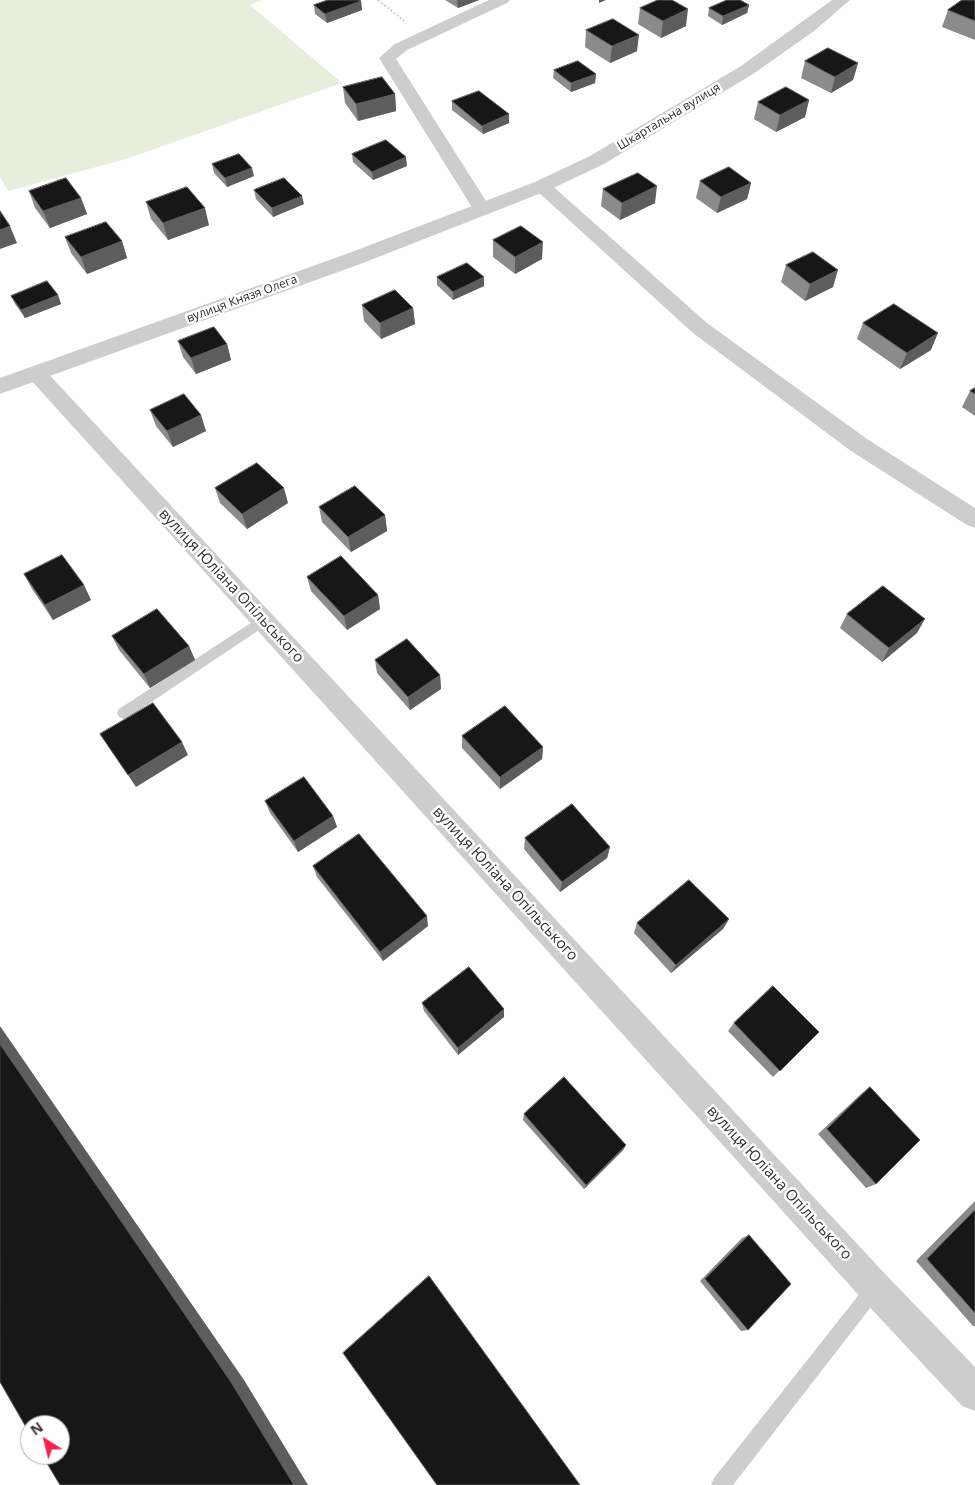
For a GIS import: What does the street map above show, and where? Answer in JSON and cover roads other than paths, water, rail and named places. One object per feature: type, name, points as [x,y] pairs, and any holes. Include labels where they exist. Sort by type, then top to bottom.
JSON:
[{"type":"street","points":[[482,209],[387,58],[401,47],[424,38],[502,0]]},
{"type":"street","name":"Шкартальна вулиця","points":[[482,209],[542,186],[597,160],[746,70],[808,27],[842,0]]},
{"type":"street","points":[[542,186],[700,328],[859,445],[975,519]]},
{"type":"street","name":"вулиця Князя Олега","points":[[0,386],[356,258],[482,209]]},
{"type":"street","name":"вулиця Юліана Опільського","points":[[37,374],[875,1288],[975,1392]]},
{"type":"lane","points":[[124,713],[263,620]]},
{"type":"lane","points":[[721,1485],[875,1288]]}]
